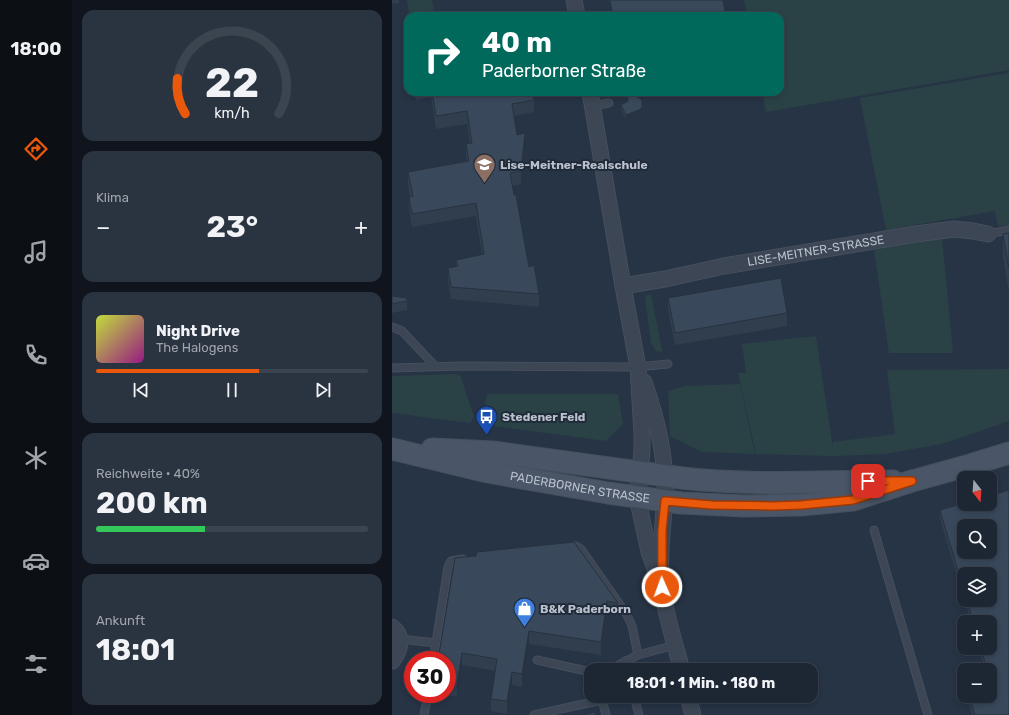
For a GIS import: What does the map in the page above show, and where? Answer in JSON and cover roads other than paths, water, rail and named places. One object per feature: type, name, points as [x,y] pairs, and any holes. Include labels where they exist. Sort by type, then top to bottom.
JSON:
[{"type":"street","points":[[574,0],[576,12]]},
{"type":"street","points":[[591,99],[638,367],[642,423],[642,452],[638,497],[649,552],[662,587],[680,663]]},
{"type":"street","name":"LISE-MEITNER-STRASSE","points":[[623,286],[665,279],[724,266],[916,234],[954,229],[988,234]]},
{"type":"street","points":[[638,367],[652,404],[662,455],[665,501],[662,531],[662,587]]},
{"type":"street","name":"PADERBORNER STRASSE","points":[[392,448],[494,452],[664,476],[713,481],[912,481]]},
{"type":"street","name":"PADERBORNER STRASSE","points":[[392,448],[488,472],[638,497],[712,505],[773,506],[853,500],[912,481],[970,466],[1009,452]]},
{"type":"street","points":[[392,626],[399,634],[400,639],[400,648],[392,661]]},
{"type":"street","points":[[690,703],[693,715]]},
{"type":"lane","points":[[591,99],[609,103]]},
{"type":"lane","name":"LISE-MEITNER-STRASSE","points":[[988,234],[1009,230]]},
{"type":"lane","points":[[392,327],[402,331],[435,366]]},
{"type":"lane","points":[[392,368],[435,366],[638,367],[668,364]]},
{"type":"lane","points":[[874,530],[928,715]]},
{"type":"lane","points":[[561,548],[576,546],[581,549],[628,615],[632,626],[638,655]]},
{"type":"lane","points":[[435,651],[449,563],[455,560],[470,558]]},
{"type":"lane","points":[[400,639],[436,643]]},
{"type":"lane","points":[[621,663],[638,655],[675,645]]},
{"type":"lane","points":[[537,660],[584,670]]},
{"type":"lane","points":[[534,715],[584,702]]},
{"type":"lane","points":[[424,715],[426,703]]},
{"type":"lane","points":[[603,703],[606,715]]},
{"type":"lane","points":[[636,703],[639,715]]},
{"type":"place","name":"Lise-Meitner-Realschule","points":[[484,184]]},
{"type":"place","name":"Stedener Feld","points":[[487,436]]},
{"type":"place","name":"B&K Paderborn","points":[[525,628]]}]
